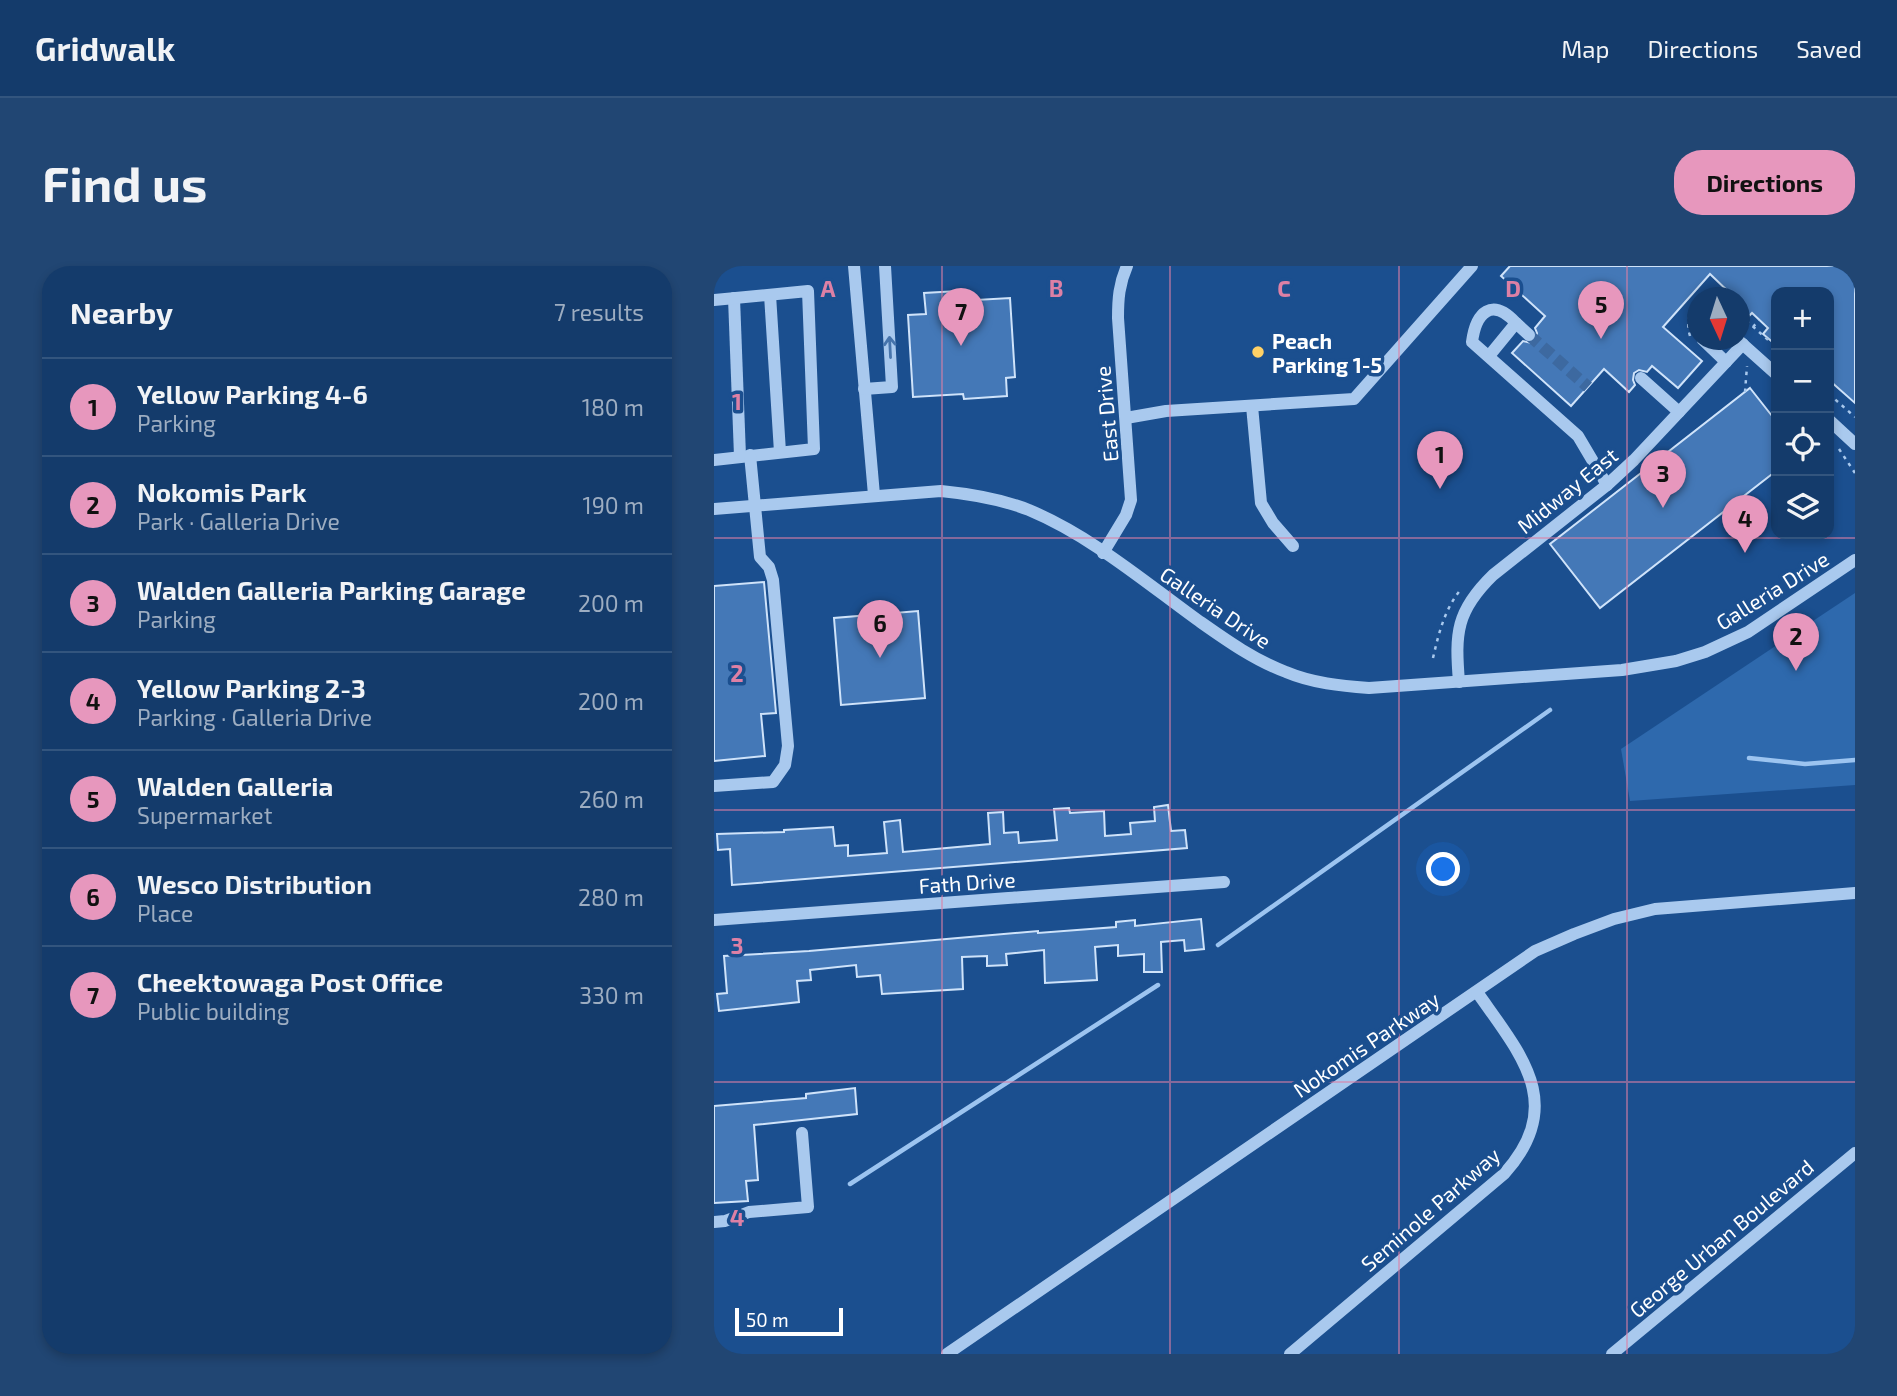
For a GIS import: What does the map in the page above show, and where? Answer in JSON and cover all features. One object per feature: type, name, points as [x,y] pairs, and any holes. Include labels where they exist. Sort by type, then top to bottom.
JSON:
[{"type":"street","points":[[854,266],[874,495]]},
{"type":"street","points":[[864,389],[892,387],[885,266]]},
{"type":"street","name":"East Drive","points":[[1103,553],[1126,515],[1131,500],[1118,295],[1127,266]]},
{"type":"street","points":[[1126,418],[1167,411],[1354,400],[1472,266]]},
{"type":"street","points":[[714,300],[808,292],[814,449],[714,460]]},
{"type":"street","points":[[770,295],[780,452]]},
{"type":"street","points":[[714,786],[773,782],[785,765],[788,746],[773,580],[769,567],[760,557],[755,505],[745,455],[734,298]]},
{"type":"street","points":[[1529,335],[1501,310],[1491,309],[1478,321],[1472,342],[1578,436],[1607,485]]},
{"type":"street","points":[[1489,356],[1516,323]]},
{"type":"street","points":[[1750,347],[1771,369]]},
{"type":"street","points":[[1713,350],[1726,362]]},
{"type":"street","name":"Midway East","points":[[1459,682],[1456,640],[1458,626],[1464,610],[1476,592],[1493,575],[1607,485],[1737,350]]},
{"type":"street","points":[[1641,378],[1679,412]]},
{"type":"street","points":[[1252,406],[1261,503],[1273,523],[1293,546]]},
{"type":"street","points":[[1834,425],[1855,444]]},
{"type":"street","name":"Galleria Drive","points":[[714,509],[941,492],[988,498],[1028,510],[1052,521],[1103,553],[1255,659],[1310,680],[1356,687],[1622,670],[1676,662],[1716,648],[1748,632],[1855,560]]},
{"type":"street","name":"Fath Drive","points":[[714,920],[1224,882]]},
{"type":"street","name":"Nokomis Parkway","points":[[947,1354],[1535,951],[1614,919],[1655,909],[1855,893]]},
{"type":"street","name":"Seminole Parkway","points":[[1290,1354],[1504,1174],[1527,1144],[1535,1113],[1535,1094],[1530,1076],[1506,1034],[1477,992]]},
{"type":"street","points":[[714,1222],[749,1212],[808,1207],[802,1133]]},
{"type":"street","name":"George Urban Boulevard","points":[[1612,1354],[1855,1153]]},
{"type":"path","points":[[1753,327],[1759,320]]},
{"type":"path","points":[[1750,324],[1771,343]]},
{"type":"path","points":[[1750,338],[1758,331]]},
{"type":"path","points":[[1745,392],[1747,366]]},
{"type":"path","points":[[1834,398],[1855,417]]},
{"type":"path","points":[[1838,447],[1855,472]]},
{"type":"shaded area","points":[[1855,593],[1855,785],[1630,801],[1621,749]]},
{"type":"building","points":[[1510,266],[1855,266],[1855,403],[1834,384],[1834,287],[1771,287],[1771,341],[1763,334],[1768,328],[1752,313],[1750,315],[1750,287],[1724,287],[1710,274],[1698,287],[1687,287],[1687,300],[1663,327],[1702,361],[1678,388],[1652,366],[1647,372],[1639,370],[1634,373],[1635,385],[1629,392],[1604,369],[1571,406],[1512,353],[1523,341],[1531,343],[1536,340],[1535,328],[1545,316],[1501,276]]},
{"type":"building","points":[[958,291],[959,301],[1010,298],[1015,377],[1006,378],[1007,396],[964,399],[963,394],[913,397],[908,315],[926,314],[924,293]]},
{"type":"building","points":[[1750,388],[1771,415],[1771,475],[1600,608],[1550,544]]},
{"type":"building","points":[[764,582],[776,713],[761,714],[765,756],[714,761],[714,586]]},
{"type":"building","points":[[918,611],[925,698],[841,705],[834,618]]},
{"type":"building","points":[[1168,805],[1171,831],[1185,830],[1187,848],[732,885],[730,849],[718,850],[717,834],[833,827],[835,846],[848,845],[848,856],[887,853],[884,822],[900,820],[903,852],[990,844],[988,813],[1003,812],[1004,833],[1018,832],[1019,843],[1057,840],[1054,809],[1069,808],[1070,813],[1104,811],[1105,836],[1131,834],[1130,823],[1155,821],[1154,807]]},
{"type":"building","points":[[1201,919],[1204,949],[1185,951],[1184,940],[1161,942],[1162,972],[1144,972],[1144,954],[1118,956],[1118,945],[1095,947],[1097,980],[1045,983],[1044,950],[1006,954],[1007,965],[987,966],[987,956],[962,957],[963,989],[882,994],[880,975],[857,977],[856,965],[810,970],[811,980],[797,981],[799,1002],[719,1011],[717,994],[727,993],[724,956],[1116,927],[1116,922],[1135,920],[1135,926]]},
{"type":"building","points":[[855,1088],[857,1114],[754,1125],[758,1180],[746,1181],[748,1201],[714,1203],[714,1106],[806,1098],[806,1094]]},
{"type":"waterway","points":[[1218,945],[1550,710]]},
{"type":"waterway","points":[[1749,758],[1805,764],[1855,760]]},
{"type":"waterway","points":[[850,1184],[1158,985]]},
{"type":"tunnel","points":[[1529,335],[1588,387]]},
{"type":"place","name":"Walden Galleria","points":[[1601,339]]},
{"type":"place","name":"Cheektowaga Post Office","points":[[961,346]]},
{"type":"place","name":"Peach Parking 1-5","points":[[1258,352]]},
{"type":"place","name":"Yellow Parking 4-6","points":[[1440,489]]},
{"type":"place","name":"Walden Galleria Parking Garage","points":[[1663,508]]},
{"type":"place","name":"Yellow Parking 2-3","points":[[1745,553]]},
{"type":"place","name":"Wesco Distribution","points":[[880,658]]},
{"type":"place","name":"Nokomis Park","points":[[1796,671]]}]
